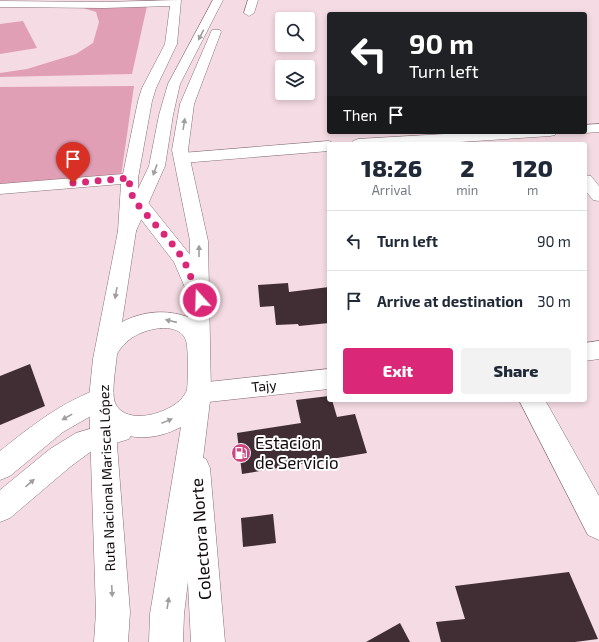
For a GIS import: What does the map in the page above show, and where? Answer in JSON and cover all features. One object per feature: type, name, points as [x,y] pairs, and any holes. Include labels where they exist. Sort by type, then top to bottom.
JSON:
[{"type":"main road","points":[[0,189],[132,191],[157,166],[166,115],[174,84],[218,0]]},
{"type":"main road","points":[[166,642],[167,614],[199,393],[199,241],[180,150],[187,104],[230,0]]},
{"type":"main road","points":[[249,13],[253,0]]},
{"type":"main road","points":[[0,4],[104,5],[176,1],[171,44],[145,101],[132,191],[184,260],[200,300]]},
{"type":"main road","points":[[587,129],[599,128]]},
{"type":"main road","points":[[399,142],[517,134]]},
{"type":"main road","points":[[182,158],[327,146]]},
{"type":"main road","points":[[587,182],[599,196]]},
{"type":"main road","name":"Ruta Nacional Mariscal López","points":[[110,642],[113,612],[101,398],[105,359],[127,231],[132,191]]},
{"type":"main road","points":[[105,359],[109,346],[120,334],[135,325],[152,320],[168,320],[183,324],[194,333],[199,345]]},
{"type":"main road","points":[[587,352],[599,350]]},
{"type":"main road","name":"Tajy","points":[[199,393],[327,379]]},
{"type":"main road","points":[[0,467],[54,424],[101,398],[108,414],[124,424],[146,428],[169,422],[187,410],[199,393]]},
{"type":"main road","points":[[533,402],[599,525]]},
{"type":"main road","points":[[0,508],[60,458],[85,440],[136,426]]},
{"type":"main road","name":"Colectora Norte","points":[[194,435],[208,642]]},
{"type":"shaded area","points":[[147,6],[132,74],[0,77],[0,73],[27,69],[76,54],[93,43],[99,22],[96,12],[80,7]]},
{"type":"shaded area","points":[[23,21],[37,48],[0,54],[0,24]]},
{"type":"shaded area","points":[[134,86],[121,176],[0,186],[0,87]]},
{"type":"building","points":[[288,283],[289,292],[327,287],[327,323],[299,326],[298,324],[276,325],[274,306],[260,307],[258,285]]},
{"type":"building","points":[[30,364],[45,406],[0,425],[0,376]]},
{"type":"building","points":[[327,396],[327,402],[333,402],[337,417],[355,414],[367,453],[242,474],[237,433],[301,423],[296,400]]},
{"type":"building","points":[[273,514],[276,543],[243,547],[241,518]]},
{"type":"building","points":[[569,572],[598,639],[575,642],[441,642],[436,622],[465,619],[455,586]]},
{"type":"building","points":[[400,623],[410,642],[366,642]]},
{"type":"place","name":"Estacion de Servicio","points":[[241,453]]},
{"type":"route","points":[[73,183],[130,178],[129,190],[138,205],[170,241],[184,260],[200,300]]}]
